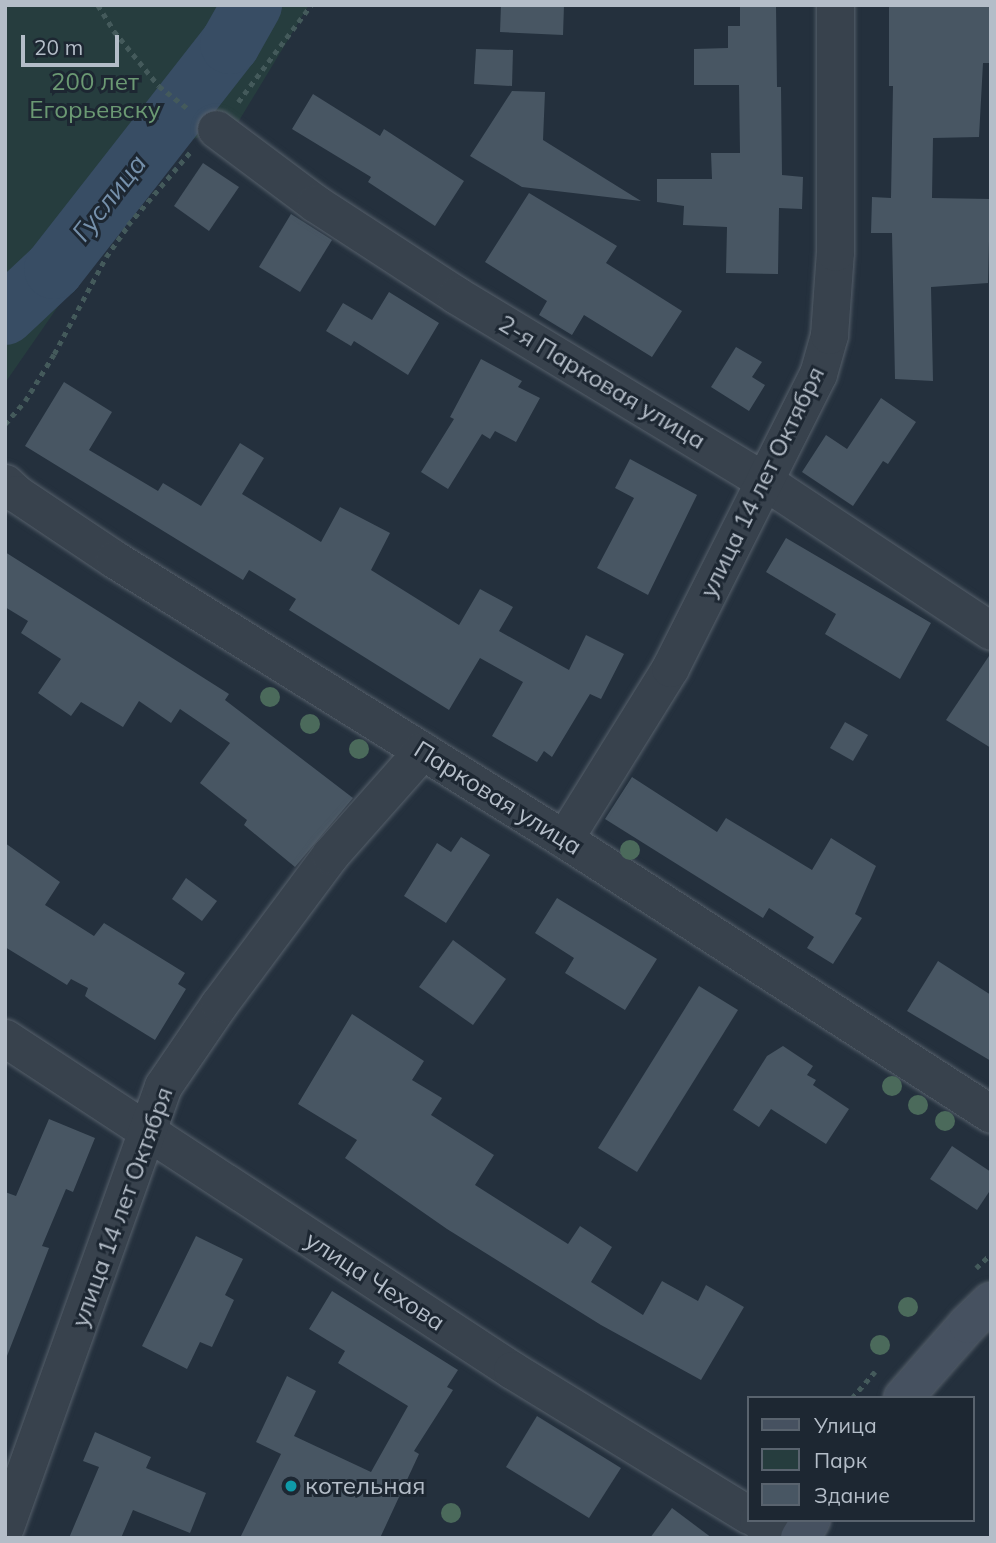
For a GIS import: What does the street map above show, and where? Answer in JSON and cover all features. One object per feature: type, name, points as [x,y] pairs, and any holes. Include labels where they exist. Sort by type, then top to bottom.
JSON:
[{"type":"main road","points":[[905,1396],[991,1302]]},
{"type":"main road","points":[[800,1538],[810,1522]]},
{"type":"street","name":"улица 14 лет Октября","points":[[564,839],[670,668],[766,482],[818,374],[829,335],[835,252],[835,5]]},
{"type":"street","name":"2-я Парковая улица","points":[[216,129],[315,203],[445,288],[766,482],[991,631]]},
{"type":"street","name":"Парковая улица","points":[[5,483],[17,494],[114,559],[564,839],[991,1114]]},
{"type":"street","name":"улица 14 лет Октября","points":[[5,1527],[163,1086],[219,1004],[330,855],[422,751]]},
{"type":"street","name":"улица Чехова","points":[[5,1038],[512,1370],[748,1514]]},
{"type":"street","points":[[761,1522],[788,1538]]},
{"type":"path","points":[[98,5],[114,32],[159,86]]},
{"type":"path","points":[[5,424],[25,401],[128,225],[167,177],[216,129],[259,78],[311,5]]},
{"type":"green space","name":"200 лет Егорьевску","points":[[5,5],[309,5],[237,124],[168,148],[5,383]]},
{"type":"building","points":[[501,5],[564,5],[563,35],[500,32]]},
{"type":"building","points":[[740,5],[776,5],[777,87],[781,87],[782,175],[803,177],[802,209],[779,208],[778,274],[726,273],[727,227],[683,225],[684,206],[657,202],[657,179],[712,179],[711,153],[740,153],[739,85],[694,85],[694,49],[728,48],[728,26],[740,26]]},
{"type":"building","points":[[889,5],[991,5],[991,63],[983,63],[979,137],[933,138],[932,198],[990,199],[988,283],[931,287],[933,381],[895,379],[892,233],[871,233],[872,197],[891,198],[893,86],[889,86]]},
{"type":"building","points":[[476,49],[513,50],[512,86],[474,84]]},
{"type":"building","points":[[512,91],[545,92],[543,140],[641,201],[522,187],[470,156]]},
{"type":"building","points":[[313,94],[380,136],[384,129],[464,181],[435,226],[368,182],[371,177],[292,129]]},
{"type":"building","points":[[203,163],[239,187],[209,231],[174,206]]},
{"type":"building","points":[[529,193],[617,246],[606,263],[682,311],[652,357],[584,315],[572,335],[539,315],[547,301],[485,262]]},
{"type":"building","points":[[291,214],[332,240],[300,292],[259,267]]},
{"type":"building","points":[[389,292],[439,323],[408,375],[354,341],[351,346],[326,331],[343,303],[372,320]]},
{"type":"building","points":[[736,347],[762,362],[752,377],[765,385],[749,411],[711,387]]},
{"type":"building","points":[[481,359],[522,381],[518,387],[540,398],[516,442],[495,431],[490,439],[482,434],[448,489],[421,472],[454,419],[450,417]]},
{"type":"building","points":[[64,382],[112,412],[89,450],[158,491],[163,483],[201,506],[240,443],[264,458],[242,494],[321,542],[340,507],[390,533],[371,570],[459,625],[480,589],[513,607],[499,631],[569,670],[586,635],[624,654],[601,699],[590,694],[552,757],[544,751],[537,762],[492,736],[523,682],[480,658],[449,710],[289,610],[296,599],[249,570],[243,580],[25,446]]},
{"type":"building","points":[[881,398],[916,422],[888,464],[883,461],[853,506],[802,472],[826,435],[847,449]]},
{"type":"building","points":[[630,459],[697,495],[648,595],[597,568],[634,498],[615,488]]},
{"type":"building","points":[[786,538],[931,623],[900,679],[825,634],[836,614],[766,572]]},
{"type":"building","points":[[5,552],[229,694],[225,700],[353,798],[295,867],[244,825],[247,820],[200,783],[230,743],[180,709],[171,723],[139,701],[123,727],[81,702],[71,716],[38,693],[61,659],[21,633],[28,621],[5,607]]},
{"type":"building","points":[[991,653],[991,748],[946,720]]},
{"type":"building","points":[[845,722],[868,735],[853,761],[830,748]]},
{"type":"building","points":[[632,777],[717,832],[726,818],[812,870],[831,838],[876,866],[855,914],[862,918],[833,964],[807,948],[814,937],[769,908],[763,918],[605,819]]},
{"type":"building","points":[[461,837],[490,855],[446,923],[404,896],[437,843],[451,852]]},
{"type":"building","points":[[5,843],[60,882],[45,905],[94,936],[104,923],[185,973],[178,984],[186,989],[155,1040],[90,1000],[85,996],[88,988],[71,979],[67,985],[5,947]]},
{"type":"building","points":[[186,878],[217,901],[202,921],[172,899]]},
{"type":"building","points":[[557,898],[657,959],[625,1010],[565,973],[574,958],[535,933]]},
{"type":"building","points":[[453,940],[506,979],[473,1025],[419,987]]},
{"type":"building","points":[[938,961],[991,995],[991,1061],[907,1011]]},
{"type":"building","points":[[699,986],[738,1010],[637,1172],[598,1148]]},
{"type":"building","points":[[352,1014],[424,1061],[412,1080],[442,1098],[431,1115],[494,1155],[475,1185],[568,1244],[580,1226],[612,1247],[591,1282],[643,1315],[662,1281],[698,1301],[706,1285],[744,1307],[701,1380],[601,1325],[447,1229],[345,1158],[357,1140],[298,1104]]},
{"type":"building","points":[[783,1046],[813,1066],[807,1075],[816,1080],[813,1085],[849,1109],[826,1144],[771,1109],[759,1127],[733,1110],[767,1056]]},
{"type":"building","points":[[49,1119],[95,1138],[73,1192],[66,1189],[42,1246],[49,1248],[7,1356],[5,1192],[16,1196]]},
{"type":"building","points":[[952,1146],[991,1172],[991,1189],[977,1210],[930,1179]]},
{"type":"building","points":[[196,1236],[243,1259],[225,1295],[234,1300],[212,1347],[200,1342],[187,1369],[142,1346]]},
{"type":"building","points":[[332,1291],[458,1370],[447,1387],[453,1390],[414,1451],[419,1454],[380,1538],[240,1538],[281,1454],[256,1442],[287,1376],[316,1391],[294,1436],[371,1472],[408,1406],[338,1363],[345,1351],[309,1329]]},
{"type":"building","points":[[537,1416],[621,1468],[589,1518],[506,1467]]},
{"type":"building","points":[[95,1432],[151,1457],[146,1468],[206,1493],[190,1533],[133,1510],[121,1538],[69,1538],[99,1467],[83,1461]]},
{"type":"building","points":[[672,1508],[712,1538],[650,1538]]},
{"type":"waterway","name":"Гуслица","points":[[5,315],[54,269],[230,44],[252,5]]},
{"type":"place","name":"котельная","points":[[291,1486]]}]
